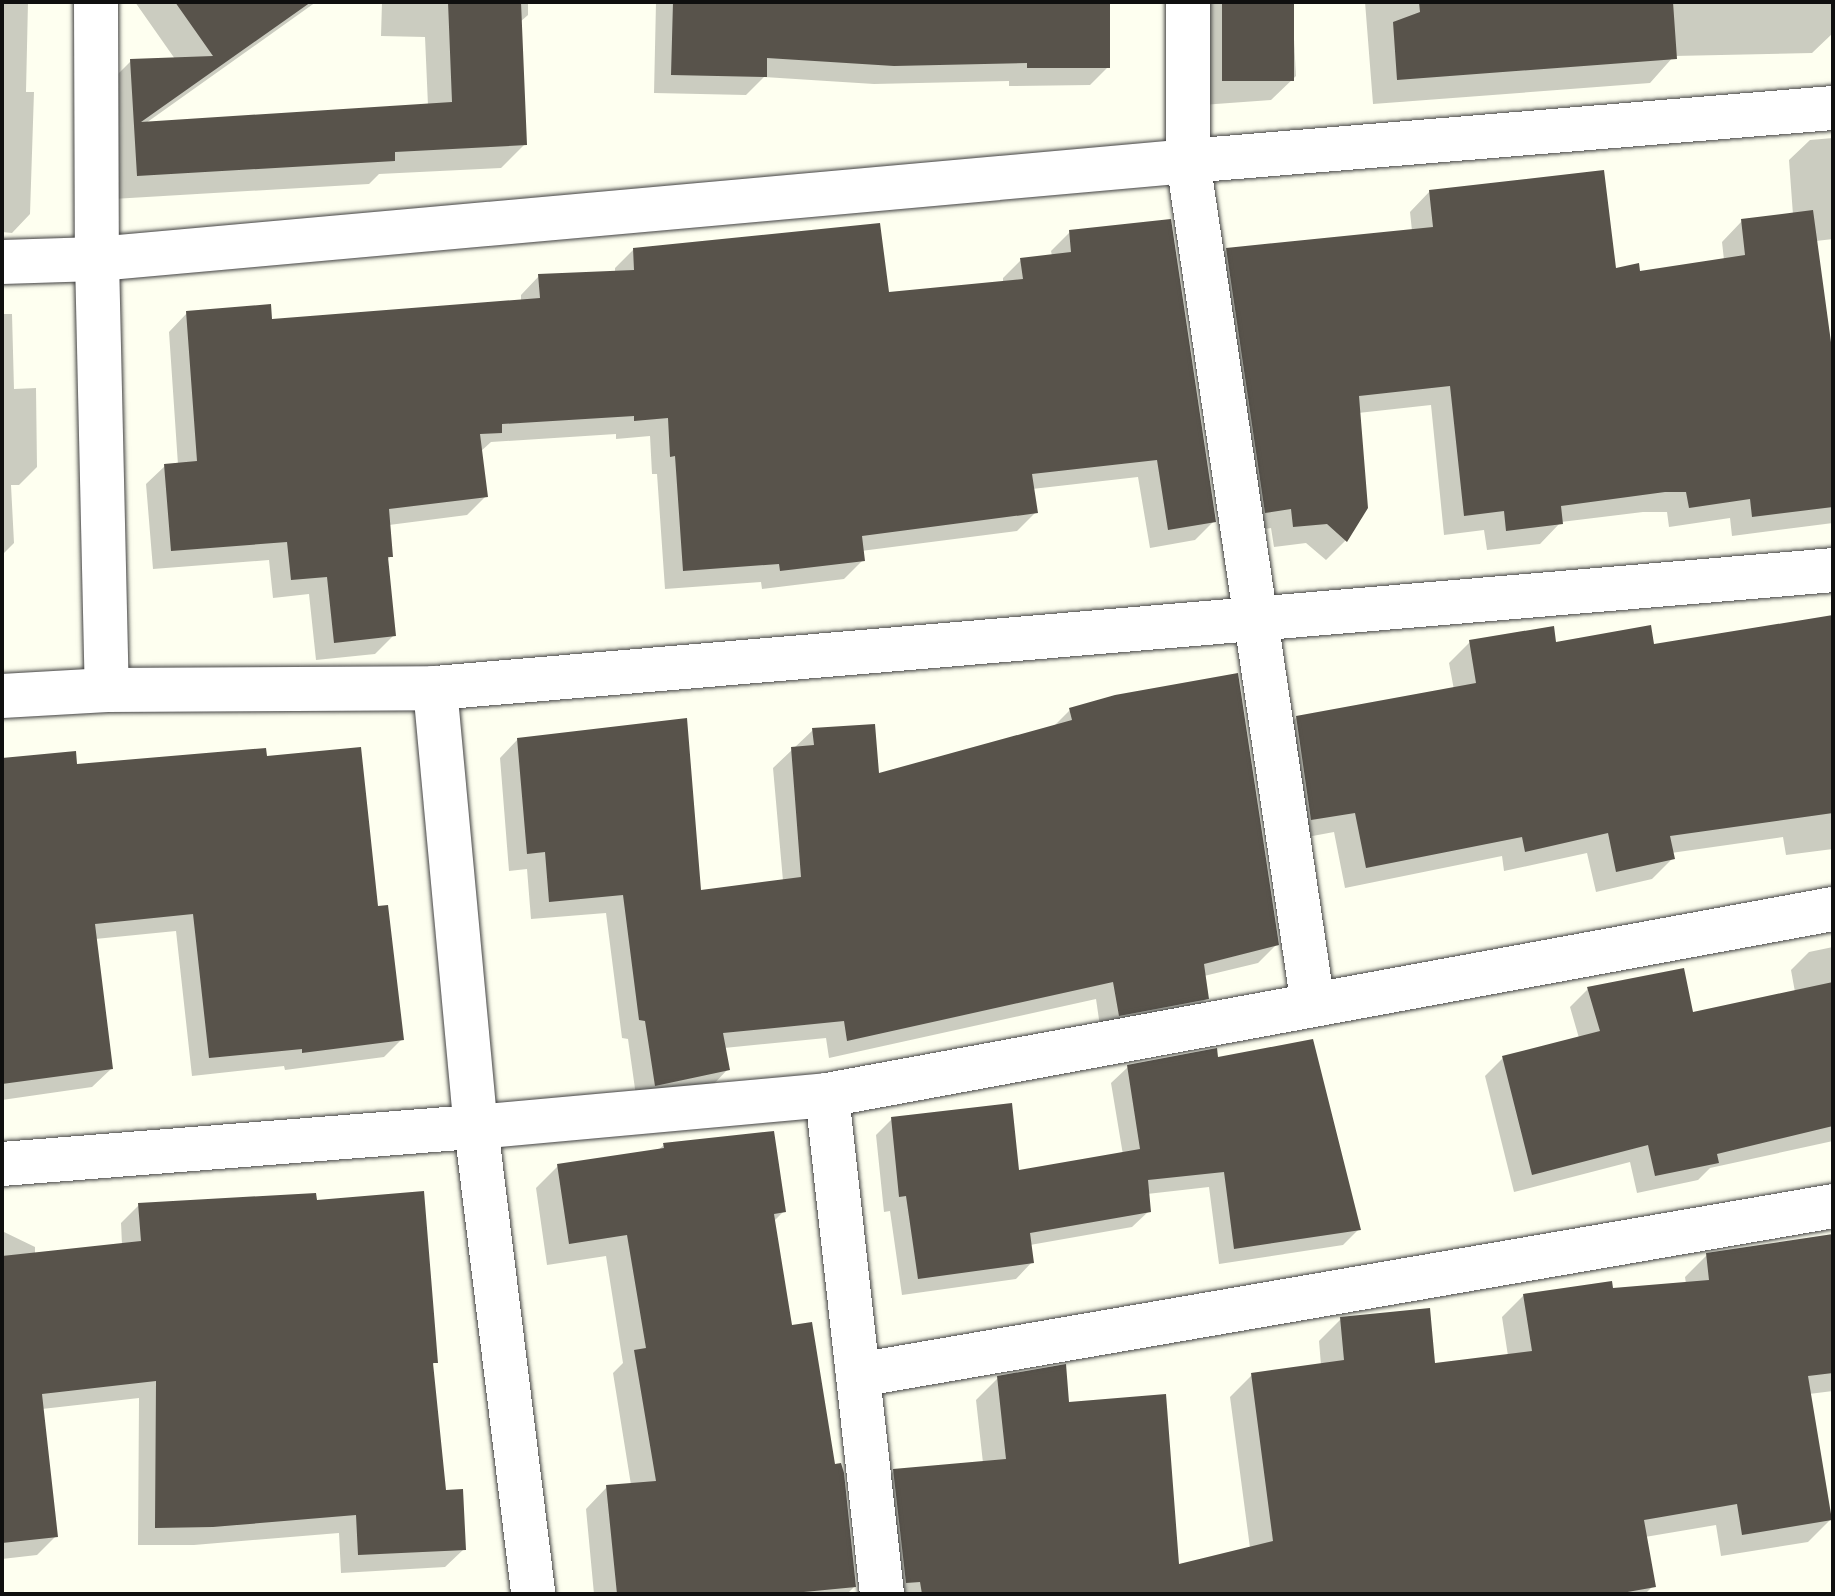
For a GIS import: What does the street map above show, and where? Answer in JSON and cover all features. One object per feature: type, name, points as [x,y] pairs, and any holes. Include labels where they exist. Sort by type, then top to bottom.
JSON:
[{"type":"street","points":[[96,2],[97,259],[107,690]]},
{"type":"street","points":[[1188,2],[1188,161],[1313,1005]]},
{"type":"street","points":[[2,262],[97,259],[1188,161],[1833,108]]},
{"type":"street","points":[[2,696],[107,690],[435,688],[1833,570]]},
{"type":"street","points":[[435,688],[476,1127],[533,1594]]},
{"type":"street","points":[[2,1164],[476,1127],[827,1095],[1833,909]]},
{"type":"street","points":[[827,1095],[882,1594]]},
{"type":"street","points":[[858,1375],[1833,1206]]},
{"type":"building","points":[[175,2],[311,2],[141,122],[452,102],[448,2],[521,2],[527,145],[395,152],[395,161],[137,176],[130,59],[213,56]]},
{"type":"building","points":[[673,2],[1110,2],[1110,68],[1027,68],[1027,63],[894,66],[767,58],[767,77],[671,75]]},
{"type":"building","points":[[1222,2],[1294,2],[1294,81],[1222,81]]},
{"type":"building","points":[[1419,2],[1673,2],[1677,59],[1397,80],[1393,22],[1420,12]]},
{"type":"building","points":[[1604,170],[1616,268],[1639,263],[1640,271],[1745,255],[1741,219],[1813,210],[1833,357],[1833,507],[1752,517],[1750,499],[1689,508],[1686,492],[1665,492],[1561,506],[1563,524],[1506,531],[1504,511],[1464,516],[1450,386],[1359,396],[1368,508],[1347,542],[1327,524],[1293,527],[1291,509],[1265,513],[1226,248],[1433,227],[1429,190]]},
{"type":"building","points":[[1171,219],[1216,522],[1168,530],[1157,460],[1032,474],[1038,513],[862,536],[865,561],[780,571],[779,564],[683,571],[675,456],[670,457],[668,418],[634,421],[634,416],[502,424],[502,433],[480,434],[488,497],[389,509],[393,557],[388,557],[396,636],[334,643],[327,577],[291,580],[287,542],[171,551],[164,464],[197,461],[186,311],[271,304],[272,319],[540,298],[538,274],[634,270],[633,248],[880,223],[889,292],[1023,279],[1020,258],[1071,252],[1069,230]]},
{"type":"building","points":[[1833,615],[1833,813],[1670,836],[1675,859],[1616,872],[1608,833],[1525,852],[1522,837],[1366,868],[1355,813],[1311,820],[1296,716],[1476,683],[1469,640],[1554,626],[1556,642],[1651,625],[1654,644]]},
{"type":"building","points":[[1238,673],[1279,945],[1204,964],[1209,999],[1119,1016],[1113,982],[847,1041],[844,1021],[723,1033],[730,1070],[655,1086],[645,1021],[639,1020],[623,895],[549,902],[545,852],[527,854],[517,738],[687,718],[701,890],[801,877],[791,747],[814,745],[812,728],[875,724],[879,773],[1072,720],[1069,708],[1115,695]]},
{"type":"building","points":[[361,747],[378,906],[388,905],[404,1040],[302,1053],[302,1049],[209,1058],[193,914],[95,924],[113,1069],[2,1084],[2,758],[76,751],[77,764],[266,748],[267,756]]},
{"type":"building","points":[[1684,968],[1693,1012],[1833,982],[1833,1126],[1717,1154],[1719,1163],[1655,1176],[1648,1145],[1532,1175],[1502,1056],[1600,1031],[1587,987]]},
{"type":"building","points":[[1313,1039],[1361,1230],[1234,1249],[1224,1172],[1148,1180],[1151,1212],[1030,1233],[1034,1263],[918,1279],[906,1196],[899,1197],[891,1117],[1012,1103],[1019,1170],[1140,1149],[1127,1065],[1217,1048],[1218,1057]]},
{"type":"building","points":[[774,1131],[786,1212],[774,1214],[792,1325],[812,1322],[835,1464],[841,1463],[844,1473],[856,1587],[783,1594],[617,1594],[606,1485],[656,1481],[634,1350],[646,1348],[627,1235],[569,1244],[557,1164],[664,1148],[663,1143]]},
{"type":"building","points":[[424,1191],[438,1363],[433,1363],[446,1490],[463,1489],[466,1550],[358,1555],[356,1515],[213,1527],[155,1528],[156,1381],[42,1394],[58,1537],[2,1543],[2,1256],[141,1241],[138,1203],[316,1193],[317,1200]]},
{"type":"building","points":[[1833,1234],[1833,1373],[1808,1376],[1832,1520],[1742,1535],[1737,1504],[1644,1520],[1656,1587],[1616,1594],[922,1594],[920,1582],[906,1583],[893,1469],[1006,1459],[997,1376],[1066,1364],[1069,1402],[1166,1394],[1179,1564],[1273,1541],[1251,1373],[1344,1360],[1340,1317],[1430,1308],[1435,1363],[1532,1351],[1523,1294],[1612,1281],[1613,1288],[1709,1280],[1706,1253]]}]
